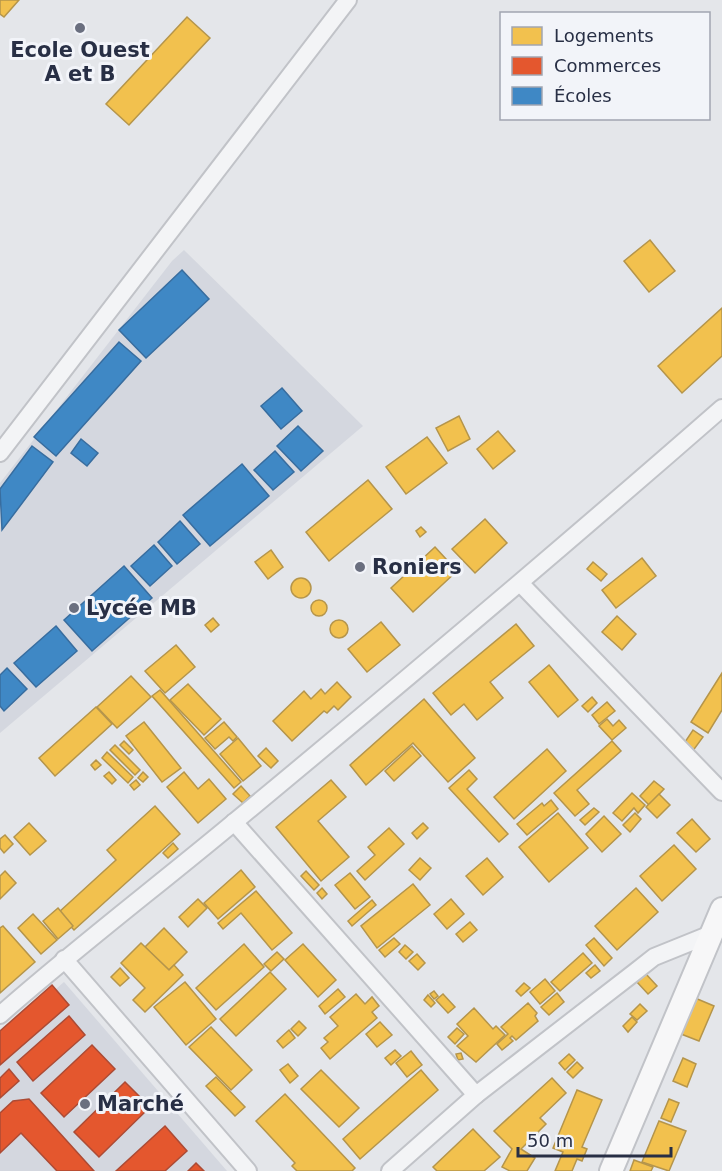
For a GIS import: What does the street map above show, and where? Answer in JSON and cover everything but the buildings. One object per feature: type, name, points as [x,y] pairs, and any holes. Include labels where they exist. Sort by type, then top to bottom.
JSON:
[{"type":"main road","points":[[611,1171],[722,909]]},
{"type":"street","points":[[0,453],[348,0]]},
{"type":"street","points":[[0,1015],[64,959],[234,822],[521,584],[722,408]]},
{"type":"street","points":[[521,584],[722,792]]},
{"type":"street","points":[[234,822],[476,1095]]},
{"type":"street","points":[[390,1171],[476,1095],[654,957],[711,934]]},
{"type":"street","points":[[64,959],[248,1171]]},
{"type":"shaded area","name":"Lycée MB","points":[[184,250],[363,426],[0,733],[0,483],[172,261]]},
{"type":"shaded area","name":"Marché","points":[[64,982],[227,1171],[0,1171],[0,1038]]},
{"type":"place","name":"Ecole Ouest A et B","points":[[80,28]]},
{"type":"place","name":"Roniers","points":[[360,567]]},
{"type":"place","name":"Lycée MB","points":[[74,608]]},
{"type":"place","name":"Marché","points":[[85,1104]]}]
